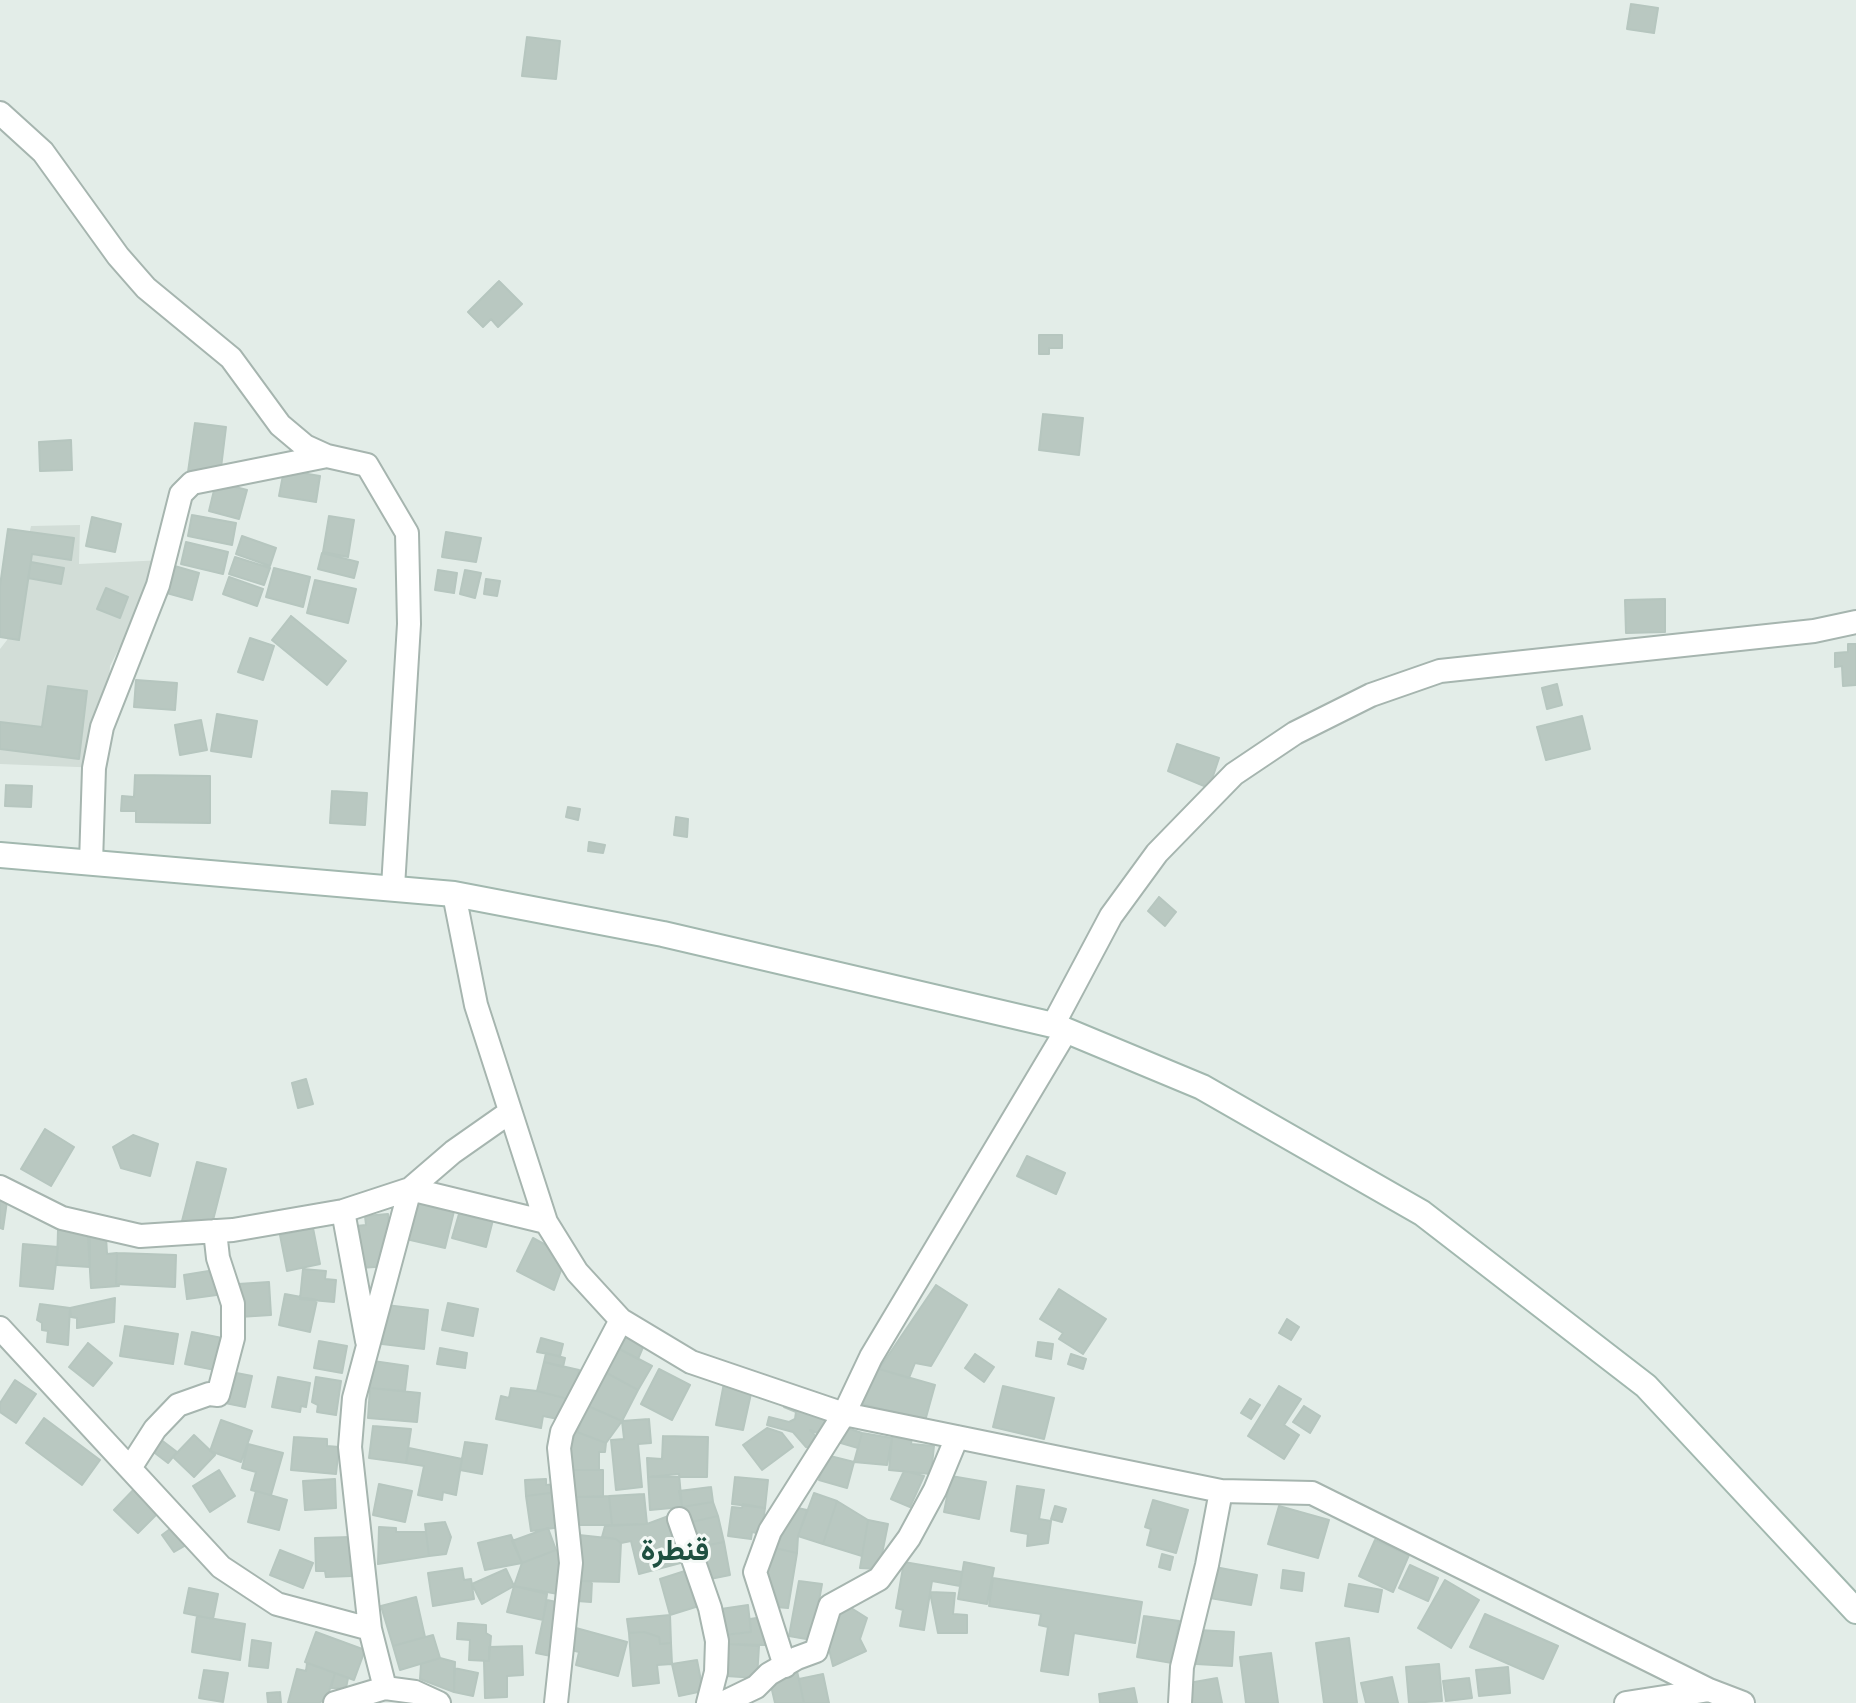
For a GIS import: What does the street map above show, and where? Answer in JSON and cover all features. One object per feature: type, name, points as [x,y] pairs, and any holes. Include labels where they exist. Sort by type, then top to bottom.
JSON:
[{"type":"main road","points":[[0,855],[454,894],[663,934],[1060,1028],[1202,1087],[1422,1213],[1646,1386],[1856,1611]]},
{"type":"street","points":[[0,113],[43,152],[118,256],[146,288],[231,358],[280,425],[305,446],[327,456],[367,465],[407,533],[409,624],[393,887]]},
{"type":"street","points":[[91,863],[94,768],[102,727],[158,585],[181,494],[192,483],[327,456]]},
{"type":"street","points":[[785,1666],[755,1572],[770,1531],[844,1414],[871,1357],[1060,1028],[1111,916],[1157,853],[1234,774],[1295,733],[1371,695],[1440,671],[1814,631],[1856,622]]},
{"type":"street","points":[[454,894],[476,1005],[546,1222],[577,1272],[621,1320],[691,1362],[844,1414],[1221,1491],[1312,1493],[1709,1690],[1743,1703]]},
{"type":"street","points":[[0,1187],[62,1218],[140,1236],[215,1231],[343,1211],[410,1189],[453,1152],[510,1112]]},
{"type":"street","points":[[410,1189],[546,1222]]},
{"type":"street","points":[[385,1688],[370,1629],[350,1447],[354,1398],[410,1189]]},
{"type":"street","points":[[343,1211],[368,1346]]},
{"type":"street","points":[[130,1468],[155,1429],[178,1405],[209,1394],[218,1395],[233,1338],[233,1304],[218,1258],[215,1231]]},
{"type":"street","points":[[556,1703],[571,1563],[559,1448],[562,1432],[621,1320]]},
{"type":"street","points":[[0,1328],[221,1567],[277,1604],[370,1629]]},
{"type":"street","points":[[723,1703],[756,1687],[769,1674],[816,1651],[830,1606],[879,1579],[909,1538],[935,1490],[957,1437]]},
{"type":"street","points":[[1180,1703],[1182,1667],[1221,1491]]},
{"type":"street","points":[[679,1519],[710,1608],[717,1641],[716,1672],[708,1703]]},
{"type":"street","points":[[335,1703],[385,1688],[415,1692],[439,1703]]},
{"type":"street","points":[[1626,1703],[1709,1690]]},
{"type":"shaded area","points":[[80,525],[79,564],[164,560],[110,666],[103,768],[0,764],[0,649],[7,640],[31,526]]},
{"type":"building","points":[[1631,4],[1658,8],[1654,33],[1627,29]]},
{"type":"building","points":[[527,37],[560,41],[556,79],[522,76]]},
{"type":"building","points":[[499,281],[522,304],[498,327],[491,319],[483,327],[468,312]]},
{"type":"building","points":[[1039,335],[1062,335],[1062,348],[1049,348],[1049,354],[1039,354]]},
{"type":"building","points":[[1043,414],[1083,418],[1079,455],[1039,450]]},
{"type":"building","points":[[195,423],[226,427],[220,476],[188,472]]},
{"type":"building","points":[[71,440],[72,470],[40,471],[39,442]]},
{"type":"building","points":[[284,470],[320,476],[316,502],[279,496]]},
{"type":"building","points":[[216,482],[247,490],[239,519],[209,511]]},
{"type":"building","points":[[192,515],[236,523],[232,545],[188,536]]},
{"type":"building","points":[[329,516],[354,520],[348,557],[323,552]]},
{"type":"building","points":[[92,517],[121,524],[115,552],[86,546]]},
{"type":"building","points":[[8,529],[74,538],[71,560],[32,554],[19,640],[0,637],[0,586]]},
{"type":"building","points":[[446,532],[481,538],[476,562],[442,557]]},
{"type":"building","points":[[242,536],[276,548],[270,566],[236,554]]},
{"type":"building","points":[[186,542],[228,552],[223,574],[181,564]]},
{"type":"building","points":[[322,553],[358,562],[354,578],[318,569]]},
{"type":"building","points":[[235,557],[270,568],[264,585],[229,574]]},
{"type":"building","points":[[31,562],[64,568],[61,584],[28,578]]},
{"type":"building","points":[[171,565],[199,573],[192,600],[163,592]]},
{"type":"building","points":[[274,568],[310,577],[303,607],[266,597]]},
{"type":"building","points":[[438,570],[457,573],[454,593],[435,590]]},
{"type":"building","points":[[465,570],[481,573],[475,598],[460,594]]},
{"type":"building","points":[[229,577],[263,589],[257,606],[223,594]]},
{"type":"building","points":[[486,579],[500,581],[497,596],[484,594]]},
{"type":"building","points":[[315,580],[356,589],[348,623],[307,613]]},
{"type":"building","points":[[106,588],[128,597],[120,618],[97,609]]},
{"type":"building","points":[[1665,599],[1665,632],[1626,633],[1625,600]]},
{"type":"building","points":[[291,616],[346,661],[327,685],[272,640]]},
{"type":"building","points":[[250,638],[274,646],[263,680],[238,672]]},
{"type":"building","points":[[1848,644],[1856,644],[1856,685],[1843,686],[1842,666],[1835,667],[1835,653],[1848,652]]},
{"type":"building","points":[[136,680],[177,683],[175,710],[134,707]]},
{"type":"building","points":[[1557,684],[1562,705],[1547,709],[1542,688]]},
{"type":"building","points":[[48,686],[87,691],[79,759],[0,749],[0,722],[42,727]]},
{"type":"building","points":[[217,714],[257,721],[251,757],[211,751]]},
{"type":"building","points":[[1582,716],[1590,749],[1546,760],[1537,727]]},
{"type":"building","points":[[201,720],[207,750],[180,755],[175,725]]},
{"type":"building","points":[[1177,744],[1219,758],[1209,788],[1168,771]]},
{"type":"building","points":[[135,775],[210,776],[210,823],[136,822],[136,811],[121,811],[122,796],[134,797]]},
{"type":"building","points":[[6,785],[32,786],[31,807],[5,806]]},
{"type":"building","points":[[332,791],[367,793],[365,825],[330,823]]},
{"type":"building","points":[[568,807],[580,809],[578,820],[566,817]]},
{"type":"building","points":[[676,817],[688,819],[687,837],[674,835]]},
{"type":"building","points":[[589,842],[605,845],[603,853],[588,851]]},
{"type":"building","points":[[1159,897],[1176,912],[1165,926],[1148,911]]},
{"type":"building","points":[[306,1079],[313,1104],[298,1108],[292,1083]]},
{"type":"building","points":[[45,1129],[74,1147],[51,1186],[21,1169]]},
{"type":"building","points":[[133,1135],[158,1144],[150,1176],[121,1168],[113,1147]]},
{"type":"building","points":[[1027,1156],[1065,1173],[1056,1194],[1017,1176]]},
{"type":"building","points":[[197,1162],[226,1169],[211,1228],[182,1221]]},
{"type":"building","points":[[416,1198],[455,1207],[445,1248],[406,1239]]},
{"type":"building","points":[[0,1200],[7,1201],[3,1229],[0,1228]]},
{"type":"building","points":[[461,1207],[494,1216],[486,1247],[452,1238]]},
{"type":"building","points":[[388,1214],[391,1266],[359,1268],[356,1226],[366,1225],[365,1216]]},
{"type":"building","points":[[313,1228],[320,1264],[287,1271],[280,1235]]},
{"type":"building","points":[[58,1230],[90,1232],[90,1267],[57,1265]]},
{"type":"building","points":[[106,1236],[107,1254],[117,1253],[116,1284],[119,1286],[91,1288],[88,1237]]},
{"type":"building","points":[[533,1238],[566,1256],[554,1290],[517,1271]]},
{"type":"building","points":[[23,1244],[58,1247],[53,1289],[20,1286]]},
{"type":"building","points":[[117,1253],[176,1255],[175,1287],[116,1284]]},
{"type":"building","points":[[221,1269],[224,1294],[187,1299],[184,1275]]},
{"type":"building","points":[[303,1269],[326,1271],[325,1279],[336,1280],[334,1302],[300,1299]]},
{"type":"building","points":[[269,1282],[271,1315],[239,1317],[238,1284]]},
{"type":"building","points":[[936,1285],[967,1305],[931,1366],[915,1363],[909,1378],[879,1369]]},
{"type":"building","points":[[1059,1289],[1106,1319],[1083,1354],[1059,1339],[1063,1333],[1040,1319]]},
{"type":"building","points":[[285,1294],[317,1300],[310,1332],[279,1325]]},
{"type":"building","points":[[115,1298],[114,1322],[77,1328],[77,1318],[71,1317],[70,1308]]},
{"type":"building","points":[[448,1303],[478,1309],[473,1336],[442,1330]]},
{"type":"building","points":[[40,1304],[70,1308],[68,1345],[47,1342],[48,1331],[42,1330],[42,1323],[37,1320]]},
{"type":"building","points":[[386,1305],[428,1310],[424,1349],[382,1344]]},
{"type":"building","points":[[1287,1319],[1299,1327],[1291,1340],[1279,1333]]},
{"type":"building","points":[[125,1326],[178,1334],[173,1364],[120,1356]]},
{"type":"building","points":[[623,1331],[646,1340],[638,1359],[614,1346]]},
{"type":"building","points":[[192,1332],[222,1338],[215,1370],[185,1364]]},
{"type":"building","points":[[541,1338],[563,1344],[560,1356],[537,1352]]},
{"type":"building","points":[[319,1341],[347,1346],[342,1373],[314,1368]]},
{"type":"building","points":[[1038,1342],[1053,1344],[1051,1359],[1036,1356]]},
{"type":"building","points":[[88,1343],[112,1363],[93,1386],[69,1367]]},
{"type":"building","points":[[614,1346],[652,1366],[638,1390],[603,1371]]},
{"type":"building","points":[[440,1348],[467,1353],[465,1368],[437,1364]]},
{"type":"building","points":[[546,1353],[565,1358],[563,1367],[544,1362]]},
{"type":"building","points":[[975,1354],[994,1367],[984,1382],[965,1368]]},
{"type":"building","points":[[1071,1354],[1086,1359],[1083,1369],[1068,1364]]},
{"type":"building","points":[[373,1361],[408,1366],[405,1391],[370,1388]]},
{"type":"building","points":[[544,1362],[579,1370],[572,1400],[537,1391]]},
{"type":"building","points":[[659,1369],[690,1385],[672,1420],[641,1404]]},
{"type":"building","points":[[879,1369],[935,1385],[925,1421],[856,1402]]},
{"type":"building","points":[[226,1371],[252,1376],[245,1407],[220,1402]]},
{"type":"building","points":[[603,1371],[638,1390],[622,1421],[588,1406]]},
{"type":"building","points":[[278,1377],[310,1383],[306,1407],[301,1406],[300,1412],[272,1407]]},
{"type":"building","points":[[316,1377],[341,1381],[336,1415],[317,1412],[318,1405],[312,1402]]},
{"type":"building","points":[[15,1380],[36,1394],[16,1423],[0,1412],[0,1403]]},
{"type":"building","points":[[724,1383],[752,1389],[743,1430],[716,1425]]},
{"type":"building","points":[[1003,1386],[1054,1398],[1044,1439],[993,1427]]},
{"type":"building","points":[[1279,1386],[1301,1399],[1284,1425],[1299,1435],[1284,1459],[1248,1436]]},
{"type":"building","points":[[370,1388],[420,1393],[417,1422],[368,1418]]},
{"type":"building","points":[[511,1388],[572,1400],[563,1420],[543,1416],[541,1428],[496,1419],[501,1396],[509,1398]]},
{"type":"building","points":[[1250,1399],[1260,1405],[1251,1419],[1241,1413]]},
{"type":"building","points":[[791,1400],[830,1416],[822,1435],[810,1430],[821,1442],[814,1449],[806,1447],[793,1432],[767,1425],[769,1417],[789,1422],[795,1419],[796,1412],[784,1407]]},
{"type":"building","points":[[588,1406],[622,1421],[606,1443],[577,1432]]},
{"type":"building","points":[[1304,1406],[1320,1416],[1310,1433],[1293,1422]]},
{"type":"building","points":[[44,1418],[100,1460],[82,1485],[26,1443]]},
{"type":"building","points":[[649,1419],[651,1443],[638,1444],[642,1487],[616,1490],[611,1440],[624,1439],[622,1421]]},
{"type":"building","points":[[221,1420],[252,1431],[241,1462],[210,1451]]},
{"type":"building","points":[[373,1426],[411,1429],[406,1463],[369,1458]]},
{"type":"building","points":[[844,1427],[862,1433],[858,1448],[834,1441]]},
{"type":"building","points":[[767,1428],[782,1433],[793,1447],[762,1470],[743,1445]]},
{"type":"building","points":[[893,1428],[913,1430],[911,1444],[934,1446],[931,1474],[889,1470]]},
{"type":"building","points":[[562,1432],[577,1432],[606,1443],[605,1452],[599,1452],[599,1470],[569,1470]]},
{"type":"building","points":[[862,1433],[892,1438],[887,1465],[854,1462]]},
{"type":"building","points":[[194,1435],[215,1455],[194,1477],[173,1457]]},
{"type":"building","points":[[663,1436],[708,1437],[707,1477],[648,1477],[647,1458],[662,1459]]},
{"type":"building","points":[[294,1437],[327,1439],[327,1446],[339,1447],[336,1474],[291,1470]]},
{"type":"building","points":[[160,1439],[177,1452],[168,1463],[151,1450]]},
{"type":"building","points":[[465,1442],[487,1445],[482,1474],[460,1470]]},
{"type":"building","points":[[248,1444],[283,1453],[271,1495],[251,1490],[256,1472],[242,1468]]},
{"type":"building","points":[[409,1448],[462,1459],[456,1495],[443,1492],[442,1500],[418,1495],[424,1466],[406,1463]]},
{"type":"building","points":[[826,1455],[854,1462],[847,1488],[819,1480]]},
{"type":"building","points":[[219,1470],[235,1496],[210,1512],[193,1486]]},
{"type":"building","points":[[569,1470],[603,1470],[603,1497],[576,1497],[575,1490],[569,1490]]},
{"type":"building","points":[[904,1471],[924,1476],[910,1507],[891,1499]]},
{"type":"building","points":[[679,1474],[682,1507],[650,1510],[648,1477]]},
{"type":"building","points":[[951,1476],[986,1482],[979,1519],[944,1512]]},
{"type":"building","points":[[735,1477],[768,1480],[765,1508],[732,1504]]},
{"type":"building","points":[[335,1479],[336,1508],[305,1510],[303,1481]]},
{"type":"building","points":[[546,1479],[546,1485],[557,1484],[558,1492],[526,1496],[525,1480]]},
{"type":"building","points":[[139,1484],[163,1508],[138,1533],[114,1510]]},
{"type":"building","points":[[379,1484],[412,1491],[405,1522],[373,1515]]},
{"type":"building","points":[[1017,1486],[1044,1490],[1039,1519],[1051,1521],[1048,1543],[1027,1546],[1028,1534],[1011,1531]]},
{"type":"building","points":[[711,1487],[713,1502],[682,1507],[679,1491]]},
{"type":"building","points":[[256,1491],[287,1500],[279,1530],[248,1522]]},
{"type":"building","points":[[558,1492],[562,1527],[531,1531],[526,1496]]},
{"type":"building","points":[[814,1493],[837,1501],[823,1544],[798,1536]]},
{"type":"building","points":[[644,1494],[647,1524],[612,1525],[609,1496]]},
{"type":"building","points":[[609,1496],[612,1525],[579,1525],[576,1497]]},
{"type":"building","points":[[1153,1500],[1188,1510],[1176,1553],[1147,1545],[1151,1529],[1145,1527]]},
{"type":"building","points":[[837,1501],[868,1520],[862,1556],[823,1544]]},
{"type":"building","points":[[713,1502],[718,1516],[683,1524],[682,1507]]},
{"type":"building","points":[[743,1504],[765,1508],[761,1534],[752,1532],[751,1539],[728,1536],[732,1507],[742,1508]]},
{"type":"building","points":[[788,1506],[807,1510],[798,1536],[797,1553],[770,1547]]},
{"type":"building","points":[[1055,1506],[1066,1509],[1062,1522],[1051,1519]]},
{"type":"building","points":[[1279,1506],[1329,1520],[1318,1558],[1268,1544]]},
{"type":"building","points":[[674,1514],[688,1561],[639,1574],[631,1541],[621,1543],[602,1537],[605,1526],[647,1524]]},
{"type":"building","points":[[718,1516],[724,1542],[699,1547],[683,1524]]},
{"type":"building","points":[[868,1520],[888,1524],[879,1569],[860,1568]]},
{"type":"building","points":[[445,1522],[451,1537],[446,1554],[429,1556],[425,1524]]},
{"type":"building","points":[[174,1526],[188,1544],[174,1552],[162,1535]]},
{"type":"building","points":[[379,1527],[396,1528],[396,1532],[426,1532],[429,1556],[378,1564]]},
{"type":"building","points":[[548,1528],[556,1550],[522,1563],[512,1541]]},
{"type":"building","points":[[511,1535],[522,1563],[485,1570],[478,1543]]},
{"type":"building","points":[[579,1535],[616,1539],[621,1543],[619,1582],[577,1581]]},
{"type":"building","points":[[351,1537],[352,1576],[326,1577],[325,1571],[316,1571],[315,1538]]},
{"type":"building","points":[[1375,1540],[1409,1555],[1393,1592],[1359,1576]]},
{"type":"building","points":[[724,1542],[730,1575],[705,1580],[699,1547]]},
{"type":"building","points":[[770,1547],[797,1553],[788,1608],[776,1607],[763,1574]]},
{"type":"building","points":[[280,1550],[313,1563],[303,1588],[270,1575]]},
{"type":"building","points":[[556,1550],[566,1551],[558,1594],[514,1586],[522,1563]]},
{"type":"building","points":[[1162,1554],[1173,1557],[1170,1570],[1159,1567]]},
{"type":"building","points":[[904,1562],[962,1572],[960,1586],[932,1581],[924,1630],[900,1626],[903,1610],[896,1608]]},
{"type":"building","points":[[964,1562],[994,1568],[987,1604],[958,1599]]},
{"type":"building","points":[[1410,1565],[1438,1578],[1428,1601],[1399,1588]]},
{"type":"building","points":[[1215,1567],[1257,1575],[1251,1605],[1210,1598]]},
{"type":"building","points":[[462,1568],[464,1580],[471,1579],[474,1599],[433,1606],[428,1573]]},
{"type":"building","points":[[506,1569],[514,1586],[482,1604],[472,1584]]},
{"type":"building","points":[[691,1569],[702,1605],[670,1615],[660,1579]]},
{"type":"building","points":[[1283,1570],[1304,1573],[1302,1591],[1281,1588]]},
{"type":"building","points":[[993,1578],[1142,1602],[1135,1643],[1074,1633],[1068,1675],[1041,1671],[1048,1627],[1039,1625],[1041,1614],[989,1606]]},
{"type":"building","points":[[1445,1580],[1479,1600],[1451,1648],[1418,1628]]},
{"type":"building","points":[[577,1581],[592,1581],[591,1602],[577,1601]]},
{"type":"building","points":[[799,1581],[822,1584],[812,1640],[789,1636]]},
{"type":"building","points":[[1349,1584],[1382,1590],[1378,1612],[1345,1606]]},
{"type":"building","points":[[514,1586],[547,1594],[543,1620],[507,1612]]},
{"type":"building","points":[[189,1588],[218,1594],[213,1619],[184,1613]]},
{"type":"building","points":[[930,1592],[955,1593],[953,1614],[967,1615],[967,1633],[938,1633]]},
{"type":"building","points":[[416,1597],[425,1637],[393,1646],[381,1606]]},
{"type":"building","points":[[547,1600],[561,1603],[551,1656],[536,1653]]},
{"type":"building","points":[[748,1605],[751,1632],[724,1635],[721,1609]]},
{"type":"building","points":[[848,1606],[867,1618],[860,1639],[866,1651],[833,1666],[829,1649],[834,1618]]},
{"type":"building","points":[[1485,1614],[1558,1646],[1543,1679],[1470,1647]]},
{"type":"building","points":[[670,1615],[671,1643],[660,1644],[659,1637],[644,1632],[629,1633],[627,1619]]},
{"type":"building","points":[[197,1616],[245,1624],[240,1660],[192,1652]]},
{"type":"building","points":[[1144,1616],[1179,1621],[1172,1663],[1137,1657]]},
{"type":"building","points":[[763,1617],[766,1645],[728,1644],[724,1635],[751,1632],[750,1619]]},
{"type":"building","points":[[458,1623],[486,1625],[486,1633],[491,1636],[489,1661],[469,1660],[470,1640],[457,1639]]},
{"type":"building","points":[[576,1628],[627,1642],[618,1676],[576,1665],[579,1652],[571,1650]]},
{"type":"building","points":[[1198,1630],[1234,1632],[1232,1666],[1196,1664]]},
{"type":"building","points":[[316,1632],[365,1650],[354,1680],[305,1662]]},
{"type":"building","points":[[644,1632],[659,1637],[660,1644],[671,1643],[672,1664],[657,1665],[659,1683],[633,1686],[629,1633]]},
{"type":"building","points":[[433,1635],[440,1658],[400,1670],[393,1646]]},
{"type":"building","points":[[1349,1638],[1357,1703],[1324,1703],[1316,1643]]},
{"type":"building","points":[[252,1640],[271,1643],[268,1668],[249,1666]]},
{"type":"building","points":[[728,1644],[759,1646],[757,1678],[726,1676]]},
{"type":"building","points":[[522,1646],[523,1675],[507,1676],[507,1697],[485,1698],[484,1661],[489,1661],[489,1647]]},
{"type":"building","points":[[1271,1653],[1278,1703],[1246,1703],[1240,1657]]},
{"type":"building","points":[[440,1658],[455,1662],[454,1692],[420,1679],[421,1664]]},
{"type":"building","points":[[697,1660],[703,1691],[679,1696],[672,1664]]},
{"type":"building","points":[[307,1663],[335,1673],[327,1698],[319,1703],[288,1703],[297,1669],[306,1671]]},
{"type":"building","points":[[1439,1664],[1442,1701],[1409,1703],[1406,1667]]},
{"type":"building","points":[[1508,1667],[1510,1693],[1479,1696],[1476,1670]]},
{"type":"building","points":[[454,1668],[478,1673],[473,1696],[454,1692]]},
{"type":"building","points":[[204,1670],[228,1673],[223,1702],[199,1698]]},
{"type":"building","points":[[797,1671],[804,1703],[775,1703],[769,1677]]},
{"type":"building","points":[[335,1673],[348,1678],[346,1688],[331,1688]]},
{"type":"building","points":[[823,1674],[829,1703],[804,1703],[799,1679]]},
{"type":"building","points":[[1392,1677],[1398,1703],[1366,1703],[1361,1683]]},
{"type":"building","points":[[1217,1678],[1222,1703],[1186,1703],[1183,1684]]},
{"type":"building","points":[[1469,1678],[1472,1698],[1446,1701],[1443,1681]]},
{"type":"building","points":[[1134,1688],[1137,1703],[1100,1703],[1099,1694]]},
{"type":"building","points":[[280,1692],[281,1703],[268,1703],[267,1693]]},
{"type":"district","name":"قنطرة","points":[[675,1553]]}]
